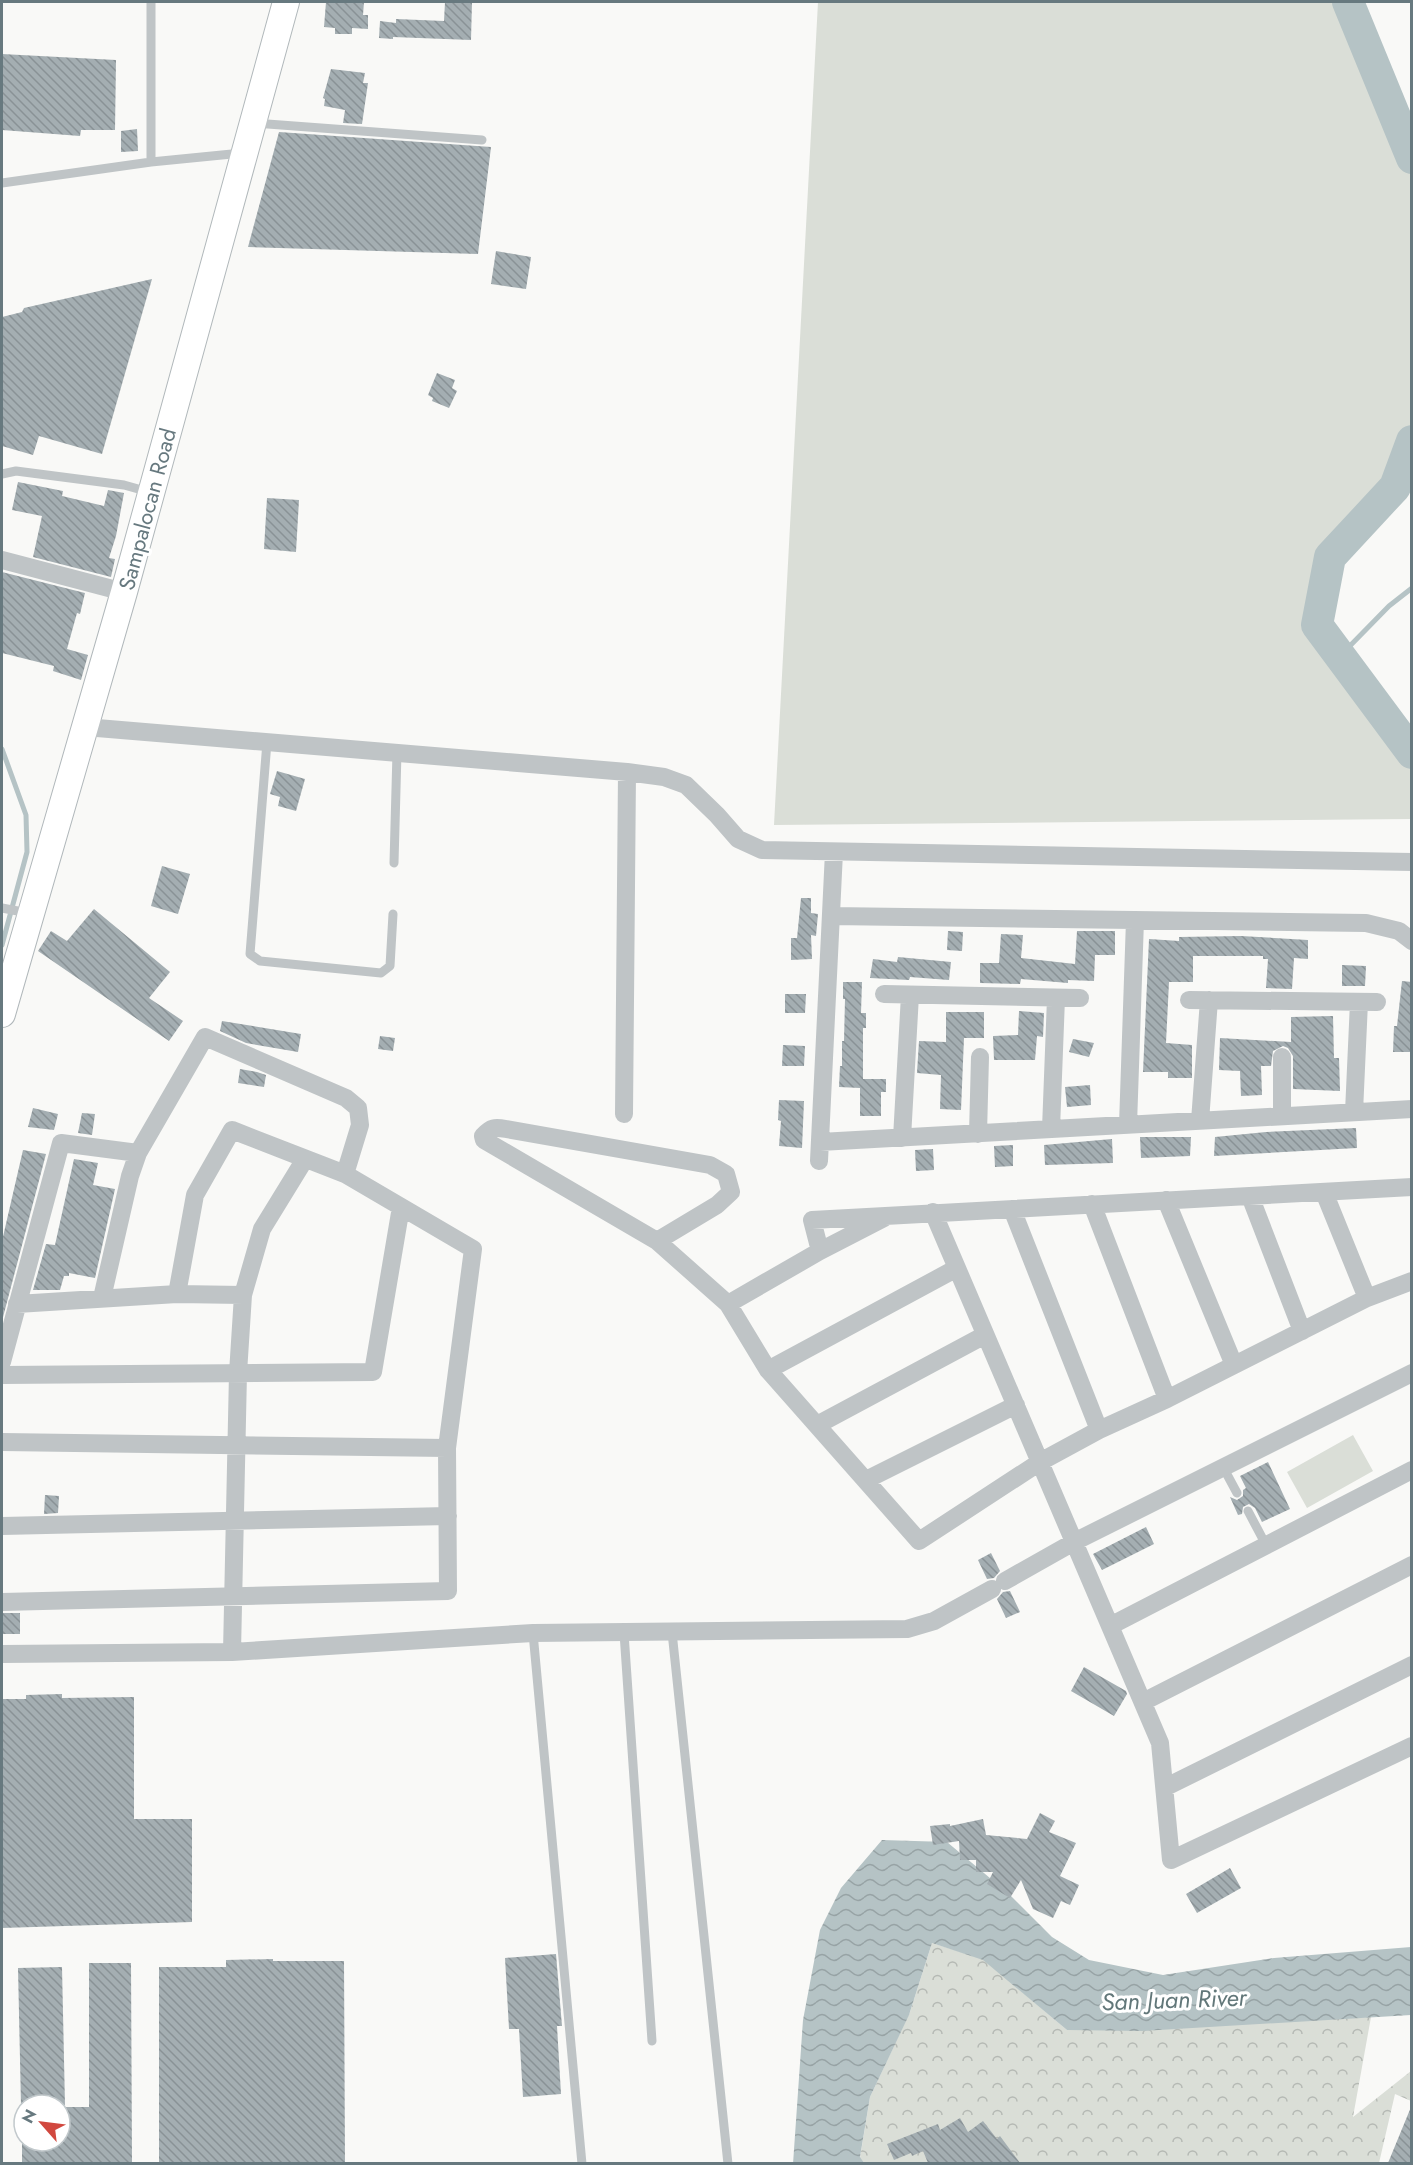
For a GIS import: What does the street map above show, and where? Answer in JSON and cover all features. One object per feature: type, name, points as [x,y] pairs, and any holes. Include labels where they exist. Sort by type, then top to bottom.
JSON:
[{"type":"main road","name":"Sampalocan Road","points":[[2,1014],[124,592],[286,2]]},
{"type":"street","points":[[2,560],[124,592]]},
{"type":"street","points":[[85,727],[627,771],[664,777],[686,785],[738,839],[762,850],[1412,862]]},
{"type":"street","points":[[624,1114],[627,771]]},
{"type":"street","points":[[819,1161],[834,852]]},
{"type":"street","points":[[831,916],[1366,923],[1399,931],[1412,941]]},
{"type":"street","points":[[1128,1125],[1135,920]]},
{"type":"street","points":[[884,994],[1080,998]]},
{"type":"street","points":[[902,1138],[910,995]]},
{"type":"street","points":[[1051,1129],[1056,998]]},
{"type":"street","points":[[1189,1000],[1368,1002],[1354,1112]]},
{"type":"street","points":[[1200,1121],[1209,1000]]},
{"type":"street","points":[[102,1299],[130,1176],[138,1153],[205,1037],[346,1098],[358,1108],[360,1125],[345,1174]]},
{"type":"street","points":[[1282,1057],[1282,1116]]},
{"type":"street","points":[[978,1134],[980,1058]]},
{"type":"street","points":[[819,1142],[1412,1109]]},
{"type":"street","points":[[657,1241],[717,1205],[731,1192],[726,1174],[710,1165],[494,1127],[483,1136],[484,1140],[657,1241],[728,1304],[768,1370],[920,1541],[1040,1462],[1099,1430],[1167,1399],[1367,1298],[1412,1281]]},
{"type":"street","points":[[2,1602],[448,1591],[447,1448],[473,1249],[345,1174],[232,1130],[195,1195],[177,1294]]},
{"type":"street","points":[[2,1362],[61,1143],[138,1153]]},
{"type":"street","points":[[232,1652],[238,1373],[243,1295],[262,1229],[305,1159]]},
{"type":"street","points":[[820,1251],[812,1220],[1412,1187]]},
{"type":"street","points":[[1324,1192],[1367,1298]]},
{"type":"street","points":[[1250,1196],[1302,1331]]},
{"type":"street","points":[[1166,1200],[1234,1365]]},
{"type":"street","points":[[1092,1204],[1167,1399]]},
{"type":"street","points":[[2,1375],[373,1372],[401,1207]]},
{"type":"street","points":[[1012,1209],[1099,1430]]},
{"type":"street","points":[[933,1212],[1160,1743],[1166,1787],[1171,1860],[1412,1746]]},
{"type":"street","points":[[728,1304],[820,1251],[889,1216]]},
{"type":"street","points":[[768,1370],[957,1268]]},
{"type":"street","points":[[17,1304],[177,1294],[243,1295]]},
{"type":"street","points":[[817,1425],[985,1335]]},
{"type":"street","points":[[2,1654],[232,1652],[533,1633],[907,1629],[934,1621],[1074,1542],[1412,1373]]},
{"type":"street","points":[[866,1480],[1016,1405]]},
{"type":"street","points":[[2,1443],[447,1448]]},
{"type":"street","points":[[1110,1626],[1412,1470]]},
{"type":"street","points":[[2,1526],[448,1516]]},
{"type":"street","points":[[1143,1702],[1412,1565]]},
{"type":"street","points":[[1166,1787],[1412,1665]]},
{"type":"lane","points":[[151,2],[152,162]]},
{"type":"lane","points":[[252,123],[483,140]]},
{"type":"lane","points":[[2,183],[152,162],[244,153]]},
{"type":"lane","points":[[2,474],[16,471],[124,484],[151,492]]},
{"type":"lane","points":[[267,742],[250,954],[260,961],[381,973],[390,966],[393,914]]},
{"type":"lane","points":[[394,863],[397,752]]},
{"type":"lane","points":[[2,908],[30,914]]},
{"type":"lane","points":[[1223,1467],[1238,1493]]},
{"type":"lane","points":[[1248,1511],[1266,1545]]},
{"type":"lane","points":[[672,1632],[728,2163]]},
{"type":"lane","points":[[533,1633],[582,2163]]},
{"type":"lane","points":[[624,1633],[651,2041]]},
{"type":"green space","points":[[818,2],[1348,2],[1411,158],[1411,443],[1395,487],[1330,557],[1317,625],[1411,753],[1411,819],[774,825]]},
{"type":"green space","points":[[1353,1435],[1373,1471],[1307,1508],[1287,1472]]},
{"type":"green space","points":[[932,1943],[983,1959],[1067,2030],[1371,2017],[1353,2117],[1411,2071],[1411,2101],[1395,2094],[1379,2163],[864,2164],[860,2158],[870,2097],[910,2012]]},
{"type":"water","name":"San Juan River","points":[[882,1840],[947,1842],[1009,1894],[1052,1937],[1089,1960],[1163,1975],[1274,1958],[1411,1947],[1411,2015],[1142,2031],[1067,2030],[983,1960],[932,1943],[909,2015],[870,2097],[860,2157],[864,2163],[793,2164],[803,2020],[820,1930],[841,1888]]},
{"type":"building","points":[[326,2],[364,2],[363,15],[368,15],[368,29],[352,28],[352,34],[335,34],[335,28],[324,27]]},
{"type":"building","points":[[445,2],[472,2],[471,40],[379,38],[380,21],[396,23],[396,19],[444,21]]},
{"type":"building","points":[[2,54],[116,60],[115,130],[81,130],[80,136],[2,130]]},
{"type":"building","points":[[331,69],[365,73],[363,83],[368,83],[362,124],[343,123],[345,110],[324,106],[325,99],[323,98]]},
{"type":"building","points":[[137,129],[138,151],[121,152],[121,131]]},
{"type":"building","points":[[279,132],[491,147],[478,254],[248,247]]},
{"type":"building","points":[[496,251],[531,257],[526,289],[491,284]]},
{"type":"building","points":[[152,279],[102,454],[39,436],[33,455],[2,446],[2,317],[22,312],[24,308]]},
{"type":"building","points":[[437,373],[455,380],[452,388],[457,391],[449,408],[432,401],[433,398],[428,395]]},
{"type":"building","points":[[18,482],[63,491],[62,496],[104,506],[108,490],[124,493],[116,536],[109,558],[115,559],[111,577],[33,557],[42,516],[12,510]]},
{"type":"building","points":[[267,498],[299,500],[296,552],[264,549]]},
{"type":"building","points":[[2,572],[85,593],[67,649],[88,655],[81,680],[53,671],[54,666],[2,653]]},
{"type":"building","points":[[277,771],[305,779],[296,811],[278,806],[280,797],[270,794]]},
{"type":"building","points":[[162,866],[190,874],[178,914],[151,906]]},
{"type":"building","points":[[801,898],[811,898],[811,913],[818,914],[816,936],[811,935],[812,959],[791,960],[791,938],[797,938]]},
{"type":"building","points":[[94,909],[170,972],[149,998],[183,1021],[169,1041],[38,951],[51,931],[67,941]]},
{"type":"building","points":[[948,931],[963,932],[962,951],[947,950]]},
{"type":"building","points":[[1077,931],[1115,931],[1115,955],[1095,955],[1094,981],[1068,980],[1068,983],[1021,979],[1020,984],[980,983],[980,963],[999,963],[1001,934],[1023,935],[1021,958],[1075,964]]},
{"type":"building","points":[[1241,936],[1308,940],[1308,959],[1294,958],[1292,989],[1266,988],[1268,959],[1263,959],[1263,956],[1193,956],[1193,982],[1169,982],[1166,1043],[1192,1045],[1192,1078],[1168,1078],[1168,1072],[1143,1072],[1149,939],[1179,941],[1179,937]]},
{"type":"building","points":[[898,957],[951,962],[949,980],[910,977],[909,980],[870,978],[873,959],[897,962]]},
{"type":"building","points":[[1342,965],[1366,966],[1365,986],[1342,986]]},
{"type":"building","points":[[1402,981],[1412,982],[1412,1052],[1393,1052],[1394,1026],[1397,1026]]},
{"type":"building","points":[[843,982],[862,982],[861,1013],[866,1013],[866,1028],[863,1028],[863,1079],[886,1079],[886,1092],[881,1092],[881,1116],[860,1116],[860,1088],[839,1087],[842,1041],[844,1041]]},
{"type":"building","points":[[785,994],[806,994],[805,1013],[785,1013]]},
{"type":"building","points":[[1019,1011],[1044,1013],[1043,1037],[1037,1036],[1035,1060],[994,1060],[993,1036],[1018,1035]]},
{"type":"building","points":[[946,1012],[984,1012],[984,1038],[964,1038],[961,1110],[940,1109],[941,1075],[917,1073],[919,1041],[946,1042]]},
{"type":"building","points":[[1333,1016],[1334,1058],[1339,1058],[1340,1091],[1293,1089],[1293,1056],[1288,1048],[1283,1046],[1273,1051],[1271,1066],[1261,1066],[1262,1095],[1241,1096],[1240,1071],[1219,1070],[1220,1038],[1291,1042],[1291,1017]]},
{"type":"building","points":[[222,1021],[301,1034],[298,1052],[246,1043],[220,1031]]},
{"type":"building","points":[[380,1036],[395,1038],[393,1051],[378,1049]]},
{"type":"building","points":[[1073,1039],[1094,1043],[1089,1057],[1069,1052]]},
{"type":"building","points":[[783,1045],[805,1046],[804,1066],[782,1066]]},
{"type":"building","points":[[240,1069],[266,1075],[264,1087],[238,1083]]},
{"type":"building","points":[[1090,1085],[1091,1105],[1067,1107],[1065,1087]]},
{"type":"building","points":[[779,1100],[804,1101],[802,1148],[779,1146],[781,1121],[778,1120]]},
{"type":"building","points":[[33,1108],[58,1114],[54,1130],[28,1127]]},
{"type":"building","points":[[82,1113],[95,1114],[92,1135],[78,1133]]},
{"type":"building","points":[[1356,1128],[1357,1148],[1214,1156],[1215,1137]]},
{"type":"building","points":[[1140,1137],[1191,1137],[1190,1156],[1141,1158]]},
{"type":"building","points":[[1112,1139],[1113,1163],[1045,1165],[1044,1145]]},
{"type":"building","points":[[1013,1145],[1013,1166],[995,1167],[994,1146]]},
{"type":"building","points":[[933,1149],[934,1170],[916,1171],[915,1150]]},
{"type":"building","points":[[23,1150],[46,1154],[2,1321],[2,1241]]},
{"type":"building","points":[[74,1159],[98,1163],[93,1185],[115,1189],[95,1278],[69,1273],[69,1276],[64,1276],[60,1290],[33,1290],[46,1244],[55,1245]]},
{"type":"building","points":[[1268,1462],[1290,1509],[1262,1522],[1255,1508],[1249,1504],[1243,1507],[1242,1514],[1238,1515],[1230,1497],[1237,1500],[1243,1496],[1243,1490],[1246,1488],[1240,1476]]},
{"type":"building","points":[[45,1495],[59,1496],[58,1513],[44,1514]]},
{"type":"building","points":[[1146,1527],[1154,1544],[1102,1570],[1093,1554]]},
{"type":"building","points":[[991,1553],[1000,1571],[994,1578],[987,1579],[978,1560]]},
{"type":"building","points":[[1010,1591],[1020,1612],[1006,1618],[997,1599],[1003,1592]]},
{"type":"building","points":[[2,1613],[20,1613],[20,1634],[2,1634]]},
{"type":"building","points":[[1084,1667],[1126,1691],[1127,1694],[1114,1716],[1071,1691]]},
{"type":"building","points":[[62,1694],[62,1698],[134,1697],[134,1819],[192,1819],[192,1922],[2,1928],[2,1699],[26,1699],[26,1695]]},
{"type":"building","points":[[1040,1813],[1055,1821],[1049,1832],[1076,1843],[1060,1876],[1079,1885],[1070,1905],[1061,1901],[1053,1918],[1033,1909],[1021,1880],[1010,1898],[987,1884],[993,1872],[976,1872],[976,1860],[960,1860],[959,1841],[933,1845],[930,1826],[950,1824],[950,1826],[983,1819],[986,1835],[1027,1839]]},
{"type":"building","points":[[1230,1868],[1241,1888],[1197,1913],[1186,1894]]},
{"type":"building","points":[[556,1954],[562,2026],[557,2026],[561,2094],[523,2097],[519,2029],[509,2029],[505,1958]]},
{"type":"building","points":[[273,1959],[273,1961],[344,1961],[345,2163],[159,2163],[159,1967],[226,1967],[226,1960]]},
{"type":"building","points":[[89,1963],[131,1963],[132,2163],[22,2163],[22,2153],[72,2153],[72,2107],[89,2107]]},
{"type":"building","points":[[62,1967],[65,2093],[21,2093],[18,1968]]},
{"type":"building","points":[[1411,2107],[1412,2163],[1388,2163]]},
{"type":"building","points":[[960,2118],[968,2132],[983,2121],[997,2139],[1000,2136],[1020,2163],[928,2163],[923,2151],[894,2160],[887,2144],[938,2124],[940,2130]]},
{"type":"waterway","points":[[1348,2],[1412,158]]},
{"type":"waterway","points":[[1412,441],[1395,487],[1330,557],[1317,625],[1412,753]]},
{"type":"waterway","points":[[1340,656],[1389,606],[1412,588]]},
{"type":"waterway","points":[[2,749],[26,815],[27,852],[2,945]]}]
